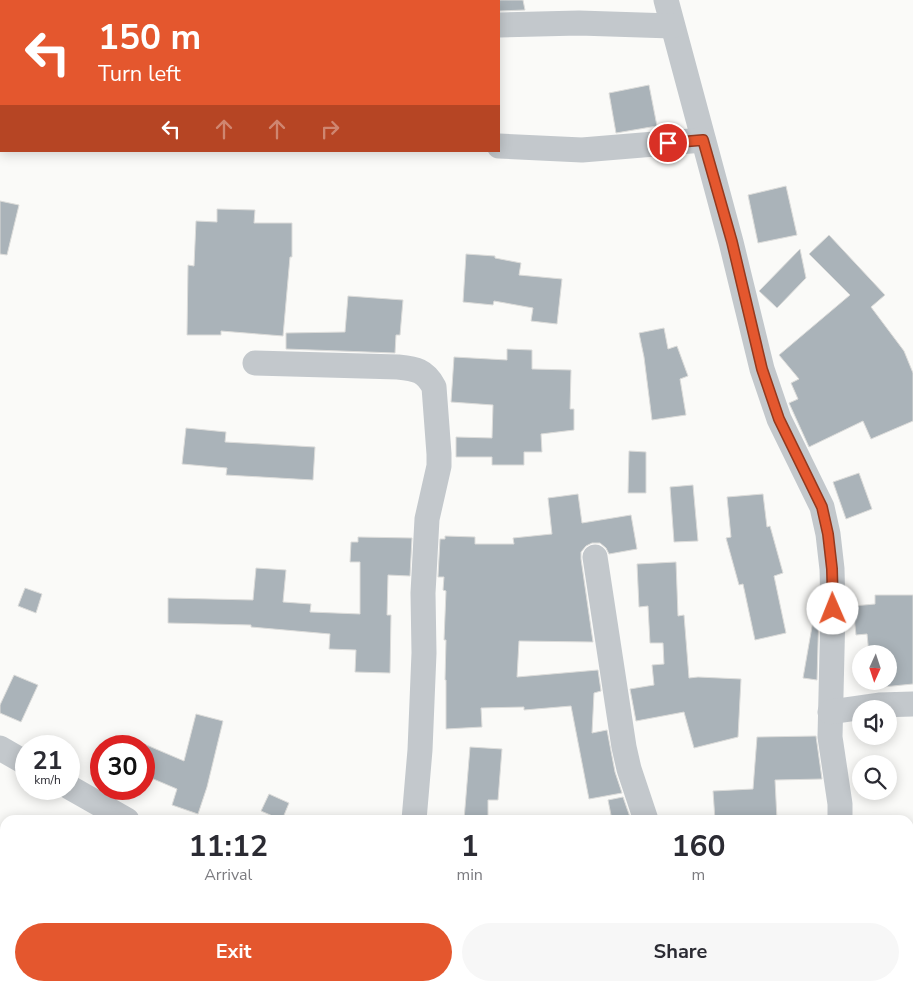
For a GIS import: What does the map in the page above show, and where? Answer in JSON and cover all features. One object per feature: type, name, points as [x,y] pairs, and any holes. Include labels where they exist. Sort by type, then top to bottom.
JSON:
[{"type":"street","points":[[666,0],[732,242],[762,369],[779,419],[822,507],[828,534],[832,569],[833,609],[830,737],[840,815]]},
{"type":"street","points":[[500,24],[579,23],[672,26]]},
{"type":"street","points":[[500,146],[582,150],[703,140]]},
{"type":"street","points":[[255,363],[378,366],[416,369],[430,378],[434,387],[439,466],[427,519],[423,594],[424,653],[420,750],[414,815]]},
{"type":"street","points":[[595,558],[622,738],[644,815]]},
{"type":"street","points":[[830,712],[879,705],[913,704]]},
{"type":"street","points":[[0,748],[15,757]]},
{"type":"street","points":[[80,793],[118,815]]},
{"type":"building","points":[[500,0],[523,0],[525,10],[500,11]]},
{"type":"building","points":[[649,85],[657,126],[616,133],[609,93]]},
{"type":"building","points":[[786,186],[797,235],[758,243],[748,195]]},
{"type":"building","points":[[0,201],[19,205],[7,255],[0,254]]},
{"type":"building","points":[[217,209],[255,210],[254,223],[292,223],[292,257],[290,257],[283,336],[221,331],[221,335],[187,335],[188,265],[194,266],[196,221],[217,222]]},
{"type":"building","points":[[829,235],[885,295],[871,307],[904,351],[913,373],[913,421],[871,439],[863,421],[809,447],[789,403],[798,399],[791,383],[799,379],[779,355],[850,295],[809,254]]},
{"type":"building","points":[[800,249],[806,278],[777,308],[759,291]]},
{"type":"building","points":[[466,254],[495,256],[495,258],[521,263],[519,275],[562,279],[557,324],[531,321],[533,308],[494,301],[493,305],[463,302]]},
{"type":"building","points":[[348,296],[403,300],[400,335],[396,335],[395,353],[286,349],[286,333],[345,332]]},
{"type":"building","points":[[664,328],[668,349],[677,346],[688,376],[680,379],[686,415],[652,420],[639,333]]},
{"type":"building","points":[[507,349],[532,350],[532,369],[571,370],[570,409],[574,409],[574,430],[541,434],[542,452],[524,452],[524,465],[492,465],[492,457],[456,457],[456,437],[492,438],[493,405],[451,402],[454,357],[507,360]]},
{"type":"building","points":[[186,428],[226,432],[225,442],[315,447],[313,480],[226,475],[227,468],[182,464]]},
{"type":"building","points":[[629,451],[646,452],[646,493],[628,493]]},
{"type":"building","points":[[859,473],[872,509],[846,519],[833,482]]},
{"type":"building","points":[[693,485],[698,541],[674,542],[670,487]]},
{"type":"building","points":[[578,494],[582,523],[631,515],[637,549],[609,554],[600,543],[592,543],[586,546],[581,552],[581,559],[593,642],[519,641],[517,677],[598,670],[601,691],[594,693],[592,733],[607,730],[615,772],[622,793],[589,799],[571,706],[524,710],[524,707],[481,708],[482,727],[446,729],[446,640],[444,640],[446,591],[443,590],[444,577],[438,577],[440,539],[445,539],[445,536],[475,537],[475,544],[514,544],[513,538],[552,534],[548,498]]},
{"type":"building","points":[[763,494],[767,527],[770,526],[783,573],[774,576],[786,633],[755,640],[743,584],[739,585],[726,538],[731,537],[727,497]]},
{"type":"building","points":[[358,537],[412,538],[410,576],[388,575],[387,615],[391,615],[390,673],[355,672],[356,650],[329,649],[330,634],[251,627],[251,625],[168,623],[168,598],[253,600],[256,568],[286,570],[283,602],[311,604],[310,612],[360,614],[360,562],[350,562],[351,542],[358,542]]},
{"type":"building","points":[[676,562],[678,616],[684,615],[689,678],[741,679],[738,737],[694,748],[684,712],[636,721],[630,689],[654,685],[652,665],[664,664],[663,643],[650,643],[648,606],[639,607],[637,564]]},
{"type":"building","points":[[25,588],[42,594],[36,613],[18,606]]},
{"type":"building","points":[[875,595],[913,595],[913,684],[898,686],[898,645],[868,645],[867,634],[856,635],[853,606],[875,604]]},
{"type":"building","points":[[817,598],[819,609],[817,680],[803,678]]},
{"type":"building","points":[[14,675],[38,685],[21,722],[0,713],[0,705]]},
{"type":"building","points":[[196,714],[223,721],[207,787],[198,814],[172,805],[177,789],[155,780],[155,749],[184,761]]},
{"type":"building","points":[[816,736],[822,779],[775,780],[777,815],[715,815],[713,791],[753,789],[757,737]]},
{"type":"building","points":[[470,747],[502,749],[498,800],[488,800],[488,815],[464,815]]},
{"type":"building","points":[[269,794],[289,803],[284,815],[270,815],[261,811]]},
{"type":"building","points":[[623,797],[629,815],[611,815],[608,800]]},
{"type":"route","points":[[668,143],[703,140],[732,242],[762,369],[779,419],[822,507],[828,534],[832,569],[833,609]]}]
